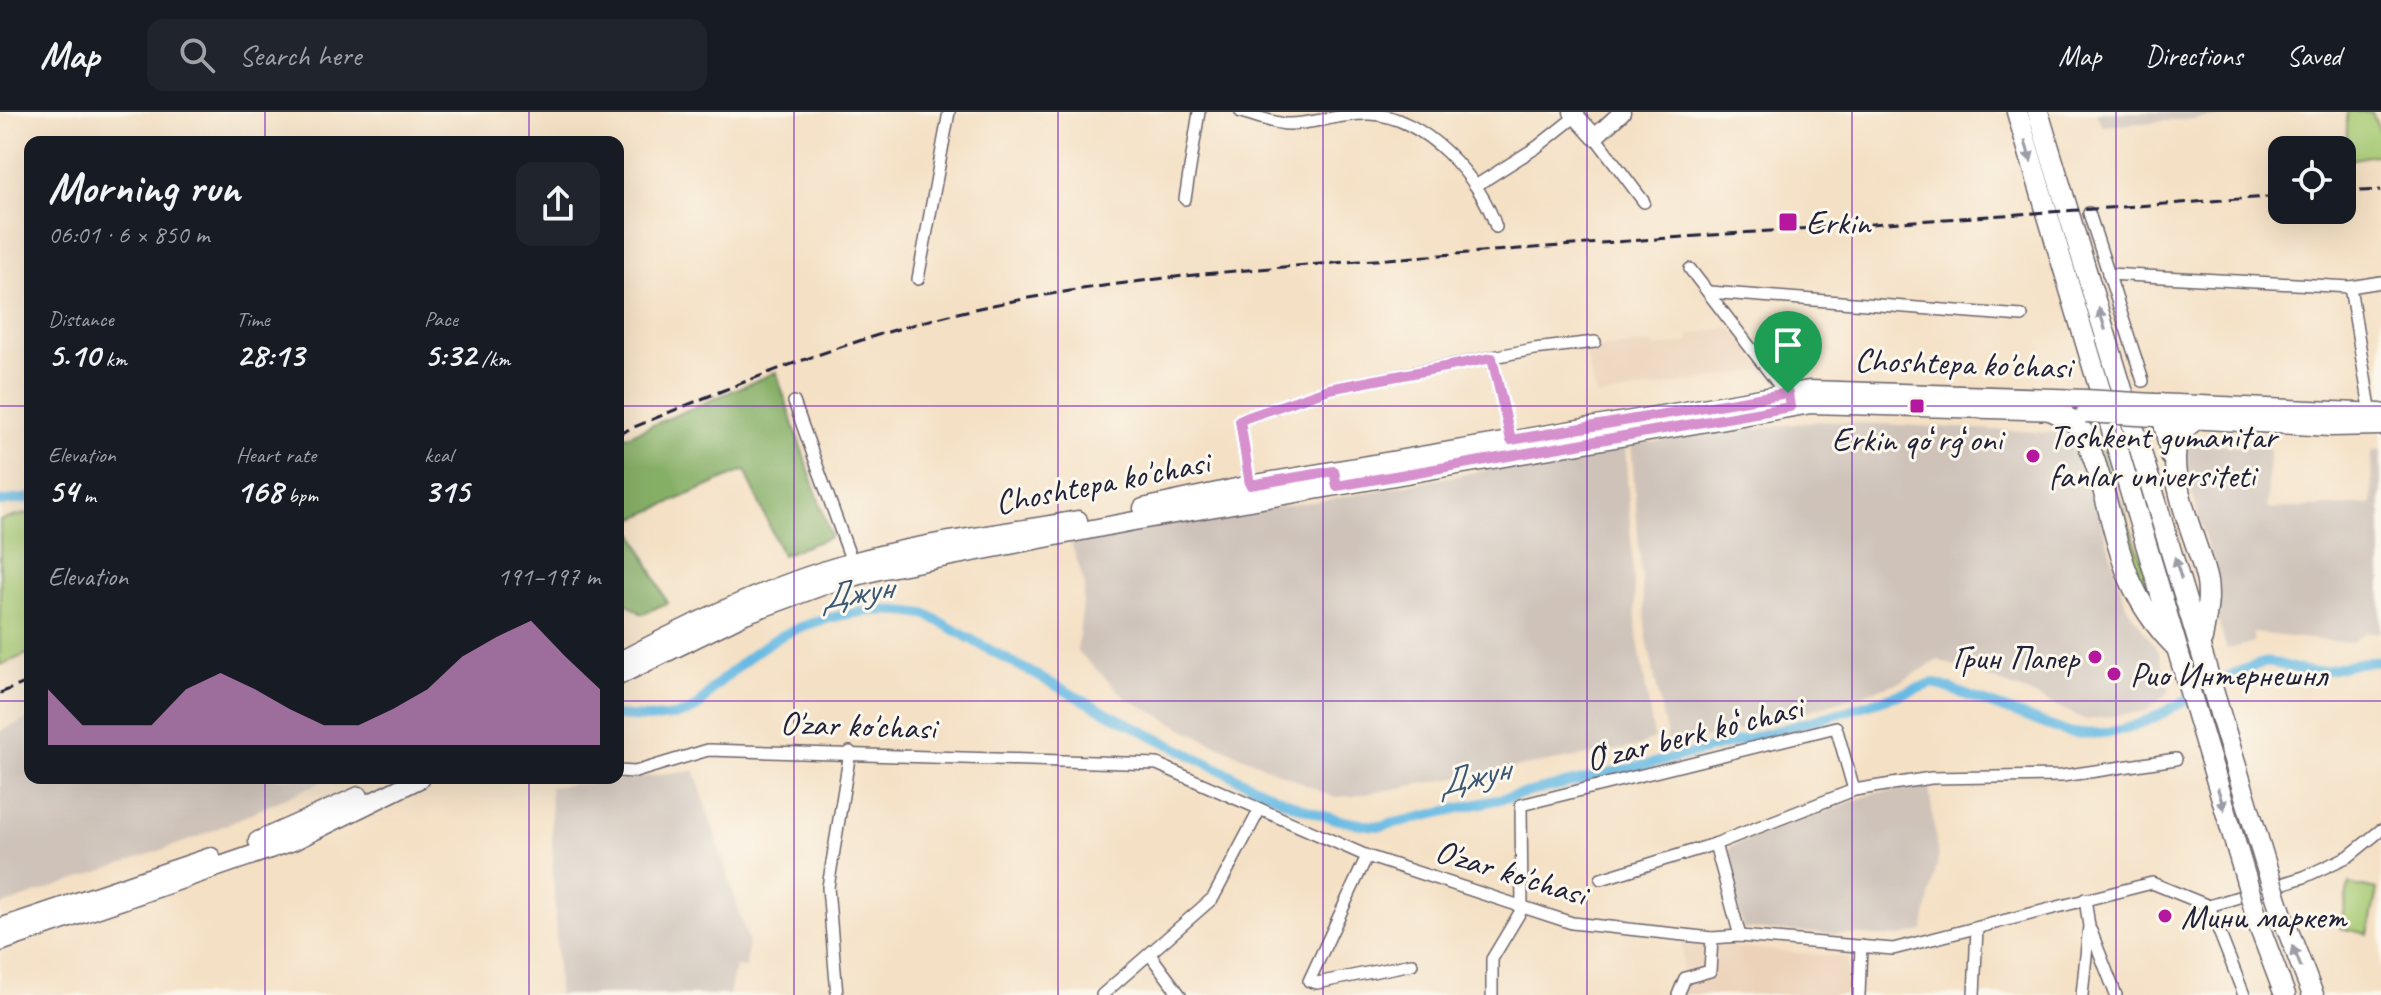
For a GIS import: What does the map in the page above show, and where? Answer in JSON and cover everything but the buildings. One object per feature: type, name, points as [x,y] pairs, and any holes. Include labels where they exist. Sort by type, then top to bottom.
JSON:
[{"type":"highway","points":[[2017,112],[2259,926],[2285,995]]},
{"type":"highway","points":[[2038,112],[2201,642],[2268,872],[2313,995]]},
{"type":"highway","points":[[2050,410],[2072,420],[2083,432],[2131,589],[2152,622],[2178,649]]},
{"type":"highway","points":[[2158,410],[2207,584],[2201,642]]},
{"type":"highway","points":[[2172,459],[2177,439],[2196,420]]},
{"type":"main road","points":[[1574,114],[1595,137],[1622,112]]},
{"type":"main road","name":"Choshtepa ko'chasi","points":[[624,659],[761,593],[852,562],[1250,485],[1335,478],[1789,400],[1830,389],[2158,410],[2378,418]]},
{"type":"main road","name":"Choshtepa ko'chasi","points":[[624,673],[745,614],[879,570],[1511,440],[1789,400],[2050,410],[2086,406]]},
{"type":"main road","name":"Choshtepa ko'chasi","points":[[2158,410],[2196,420],[2378,418]]},
{"type":"main road","points":[[0,942],[287,830],[381,784]]},
{"type":"main road","points":[[0,928],[121,895],[293,841],[409,784]]},
{"type":"street","points":[[918,279],[949,112]]},
{"type":"street","points":[[1185,199],[1199,112]]},
{"type":"street","points":[[1241,112],[1289,124],[1329,115],[1387,116],[1451,155],[1477,185],[1496,227]]},
{"type":"street","points":[[1477,185],[1537,147],[1574,114]]},
{"type":"street","points":[[1595,137],[1644,202]]},
{"type":"street","points":[[2089,213],[2143,381]]},
{"type":"street","points":[[1690,269],[1789,400]]},
{"type":"street","points":[[2108,274],[2350,287],[2381,282]]},
{"type":"street","points":[[2350,287],[2378,418]]},
{"type":"street","points":[[1709,292],[2022,316]]},
{"type":"street","points":[[1250,485],[1240,420],[1329,389],[1595,342]]},
{"type":"street","points":[[1492,358],[1511,440]]},
{"type":"street","points":[[794,402],[852,562]]},
{"type":"street","name":"Oʻzar berk koʻchasi","points":[[1522,909],[1521,805],[1836,727],[1854,790]]},
{"type":"street","name":"O'zar ko'chasi","points":[[624,771],[635,772],[708,750],[850,752],[1157,764],[1367,856],[1522,909],[1604,929],[1712,938],[1740,936],[1893,949],[2152,883],[2209,906]]},
{"type":"street","points":[[837,995],[828,887],[850,752]]},
{"type":"street","points":[[1601,879],[1715,844],[1854,790],[1931,778],[2062,776],[2176,759]]},
{"type":"street","points":[[1102,995],[1151,956],[1213,898],[1260,809]]},
{"type":"street","points":[[2244,995],[2209,906],[2304,877],[2349,856],[2381,830]]},
{"type":"street","points":[[1715,844],[1740,936]]},
{"type":"street","points":[[1367,856],[1309,981],[1317,983],[1412,964]]},
{"type":"street","points":[[2085,899],[2089,926],[2116,995]]},
{"type":"street","points":[[1492,995],[1492,959],[1522,909]]},
{"type":"street","points":[[2082,995],[2089,926]]},
{"type":"street","points":[[1974,995],[1977,928]]},
{"type":"street","points":[[1678,995],[1685,978],[1710,971],[1712,938]]},
{"type":"street","points":[[1859,995],[1861,946]]},
{"type":"street","points":[[1151,956],[1180,995]]},
{"type":"shaded area","points":[[2096,112],[2285,112],[2102,126]]},
{"type":"shaded area","points":[[1727,327],[1733,329],[1764,370],[1596,397],[1585,348],[1654,344],[1655,348],[1689,342],[1690,335]]},
{"type":"shaded area","points":[[1820,421],[2075,434],[2126,605],[2159,652],[2170,691],[2146,711],[2086,720],[2027,692],[1938,660],[1901,682],[1783,719],[1669,747],[1646,634],[1631,444]]},
{"type":"shaded area","points":[[2188,443],[2269,448],[2267,509],[2372,504],[2371,451],[2381,450],[2381,632],[2365,633],[2350,643],[2253,633],[2253,643],[2227,649],[2218,622],[2214,568],[2182,459]]},
{"type":"shaded area","points":[[1625,444],[1637,634],[1654,738],[1640,746],[1333,797],[1204,739],[1126,698],[1077,651],[1085,585],[1069,537],[1332,499]]},
{"type":"shaded area","points":[[24,721],[24,784],[317,784],[196,838],[0,906],[0,731]]},
{"type":"shaded area","points":[[695,771],[748,940],[746,968],[735,967],[729,995],[558,995],[550,787],[624,784],[624,779]]},
{"type":"shaded area","points":[[1929,787],[1938,859],[1923,931],[1897,937],[1743,929],[1724,856],[1732,846],[1875,793]]},
{"type":"shaded area","points":[[1683,942],[1848,958],[1847,995],[1681,995]]},
{"type":"green space","points":[[2347,112],[2372,112],[2381,136],[2381,154],[2356,158],[2356,136],[2347,136]]},
{"type":"green space","points":[[776,372],[831,537],[782,555],[745,470],[628,521],[667,603],[642,614],[624,601],[624,437]]},
{"type":"green space","points":[[2096,436],[2138,549],[2158,616],[2139,583],[2098,452]]},
{"type":"green space","points":[[24,514],[24,655],[0,665],[0,520]]},
{"type":"green space","points":[[2349,884],[2377,890],[2368,934],[2340,928]]},
{"type":"waterway","name":"Джун","points":[[0,502],[24,499]]},
{"type":"waterway","name":"Джун","points":[[624,716],[668,717],[696,708],[712,689],[749,657],[768,644],[811,624],[834,617],[882,611],[928,615],[1096,707],[1242,781],[1334,819],[1382,826],[1729,744],[1934,683],[2066,732],[2095,734],[2145,722],[2235,673],[2260,664],[2273,663],[2314,672],[2364,662],[2381,662]]},
{"type":"railway","points":[[2356,191],[2381,190]]},
{"type":"railway","points":[[624,432],[751,380],[886,332],[979,308],[1100,286],[1345,262],[2268,197]]},
{"type":"railway","points":[[0,693],[24,683]]},
{"type":"place","name":"Erkin","points":[[1788,222]]},
{"type":"place","name":"Erkin qoʻrgʻoni","points":[[1917,406]]},
{"type":"place","name":"Toshkent gumanitar fanlar universiteti","points":[[2033,456]]},
{"type":"place","name":"Грин Папер","points":[[2095,657]]},
{"type":"place","name":"Рио Интернешнл","points":[[2114,674]]},
{"type":"place","name":"Мини маркет","points":[[2165,916]]},
{"type":"route","points":[[1492,358],[1511,440],[1788,393],[1790,407],[1337,486],[1334,471],[1250,485],[1240,420],[1329,389],[1492,358]]}]
